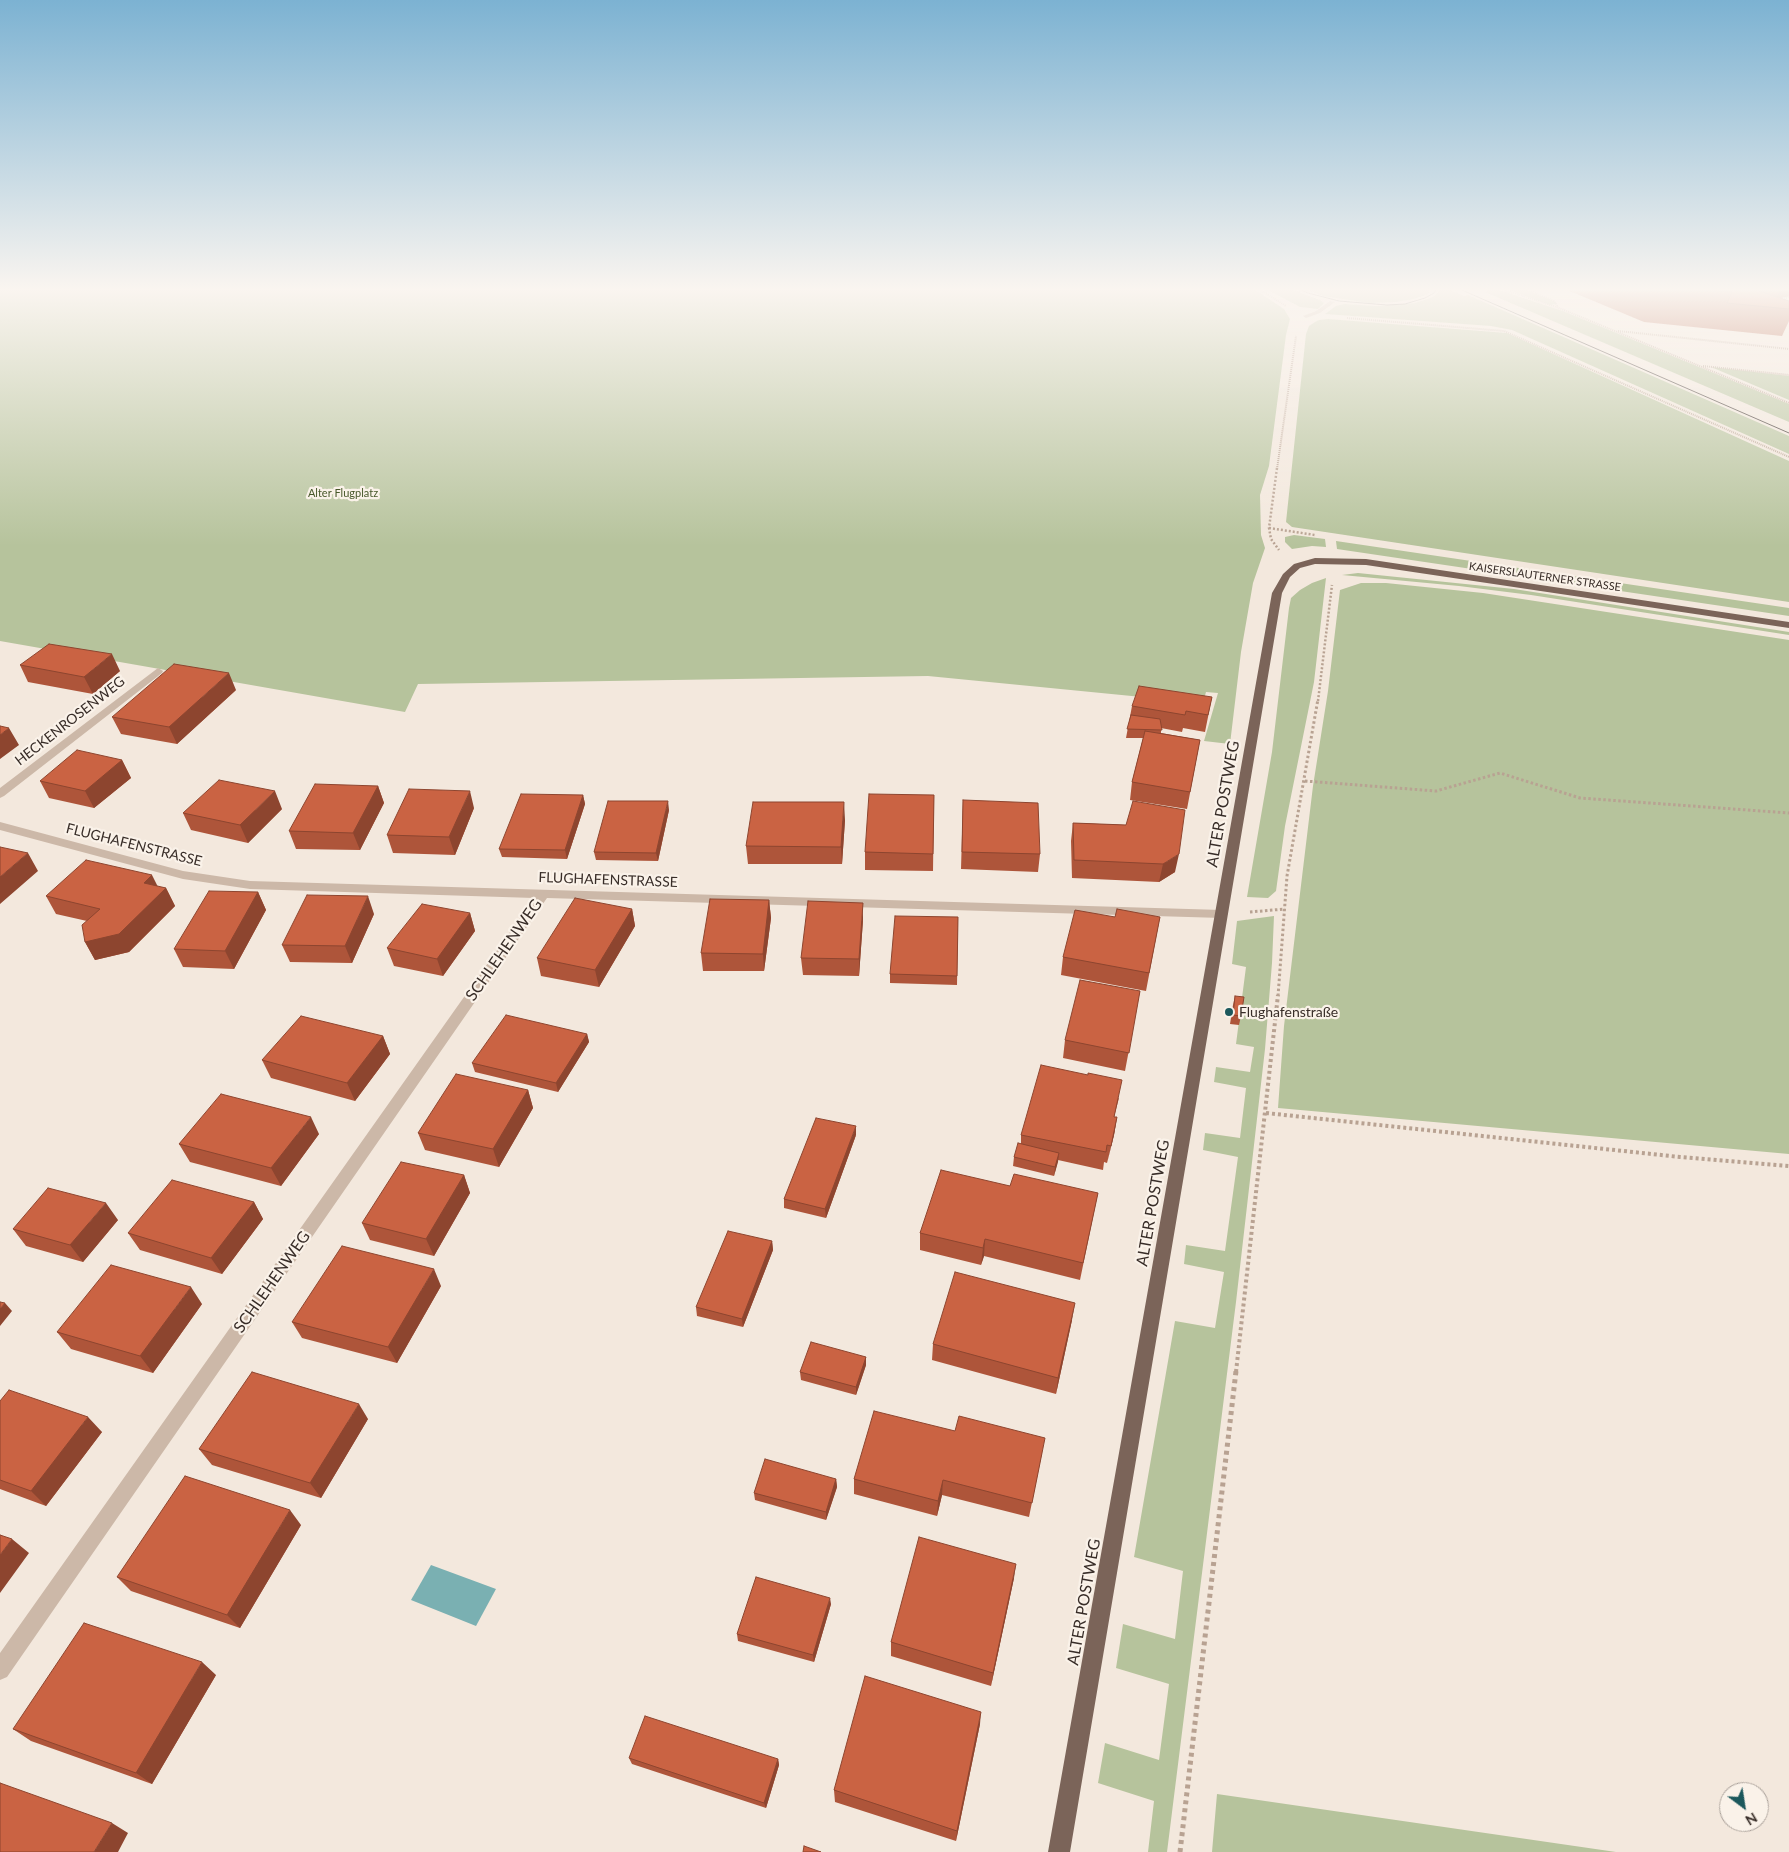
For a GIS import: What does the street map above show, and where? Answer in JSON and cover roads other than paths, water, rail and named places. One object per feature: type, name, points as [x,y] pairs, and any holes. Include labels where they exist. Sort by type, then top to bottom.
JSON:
[{"type":"main road","name":"KAISERSLAUTERNER STRASSE","points":[[1297,566],[1315,560],[1366,562],[1789,625]]},
{"type":"main road","name":"ALTER POSTWEG","points":[[1059,1852],[1277,593],[1286,576],[1297,566]]},
{"type":"street","name":"HECKENROSENWEG","points":[[0,794],[158,670]]},
{"type":"street","name":"FLUGHAFENSTRASSE","points":[[0,826],[183,875],[250,885],[1222,914]]},
{"type":"street","name":"SCHLEHENWEG","points":[[0,1670],[544,893]]},
{"type":"water","points":[[431,1565],[496,1589],[476,1626],[411,1600]]},
{"type":"tram line","points":[[1653,373],[1789,433]]},
{"type":"place","name":"Flughafenstraße","points":[[1229,1012]]},
{"type":"park label","name":"Alter Flugplatz","points":[[343,493]]}]
